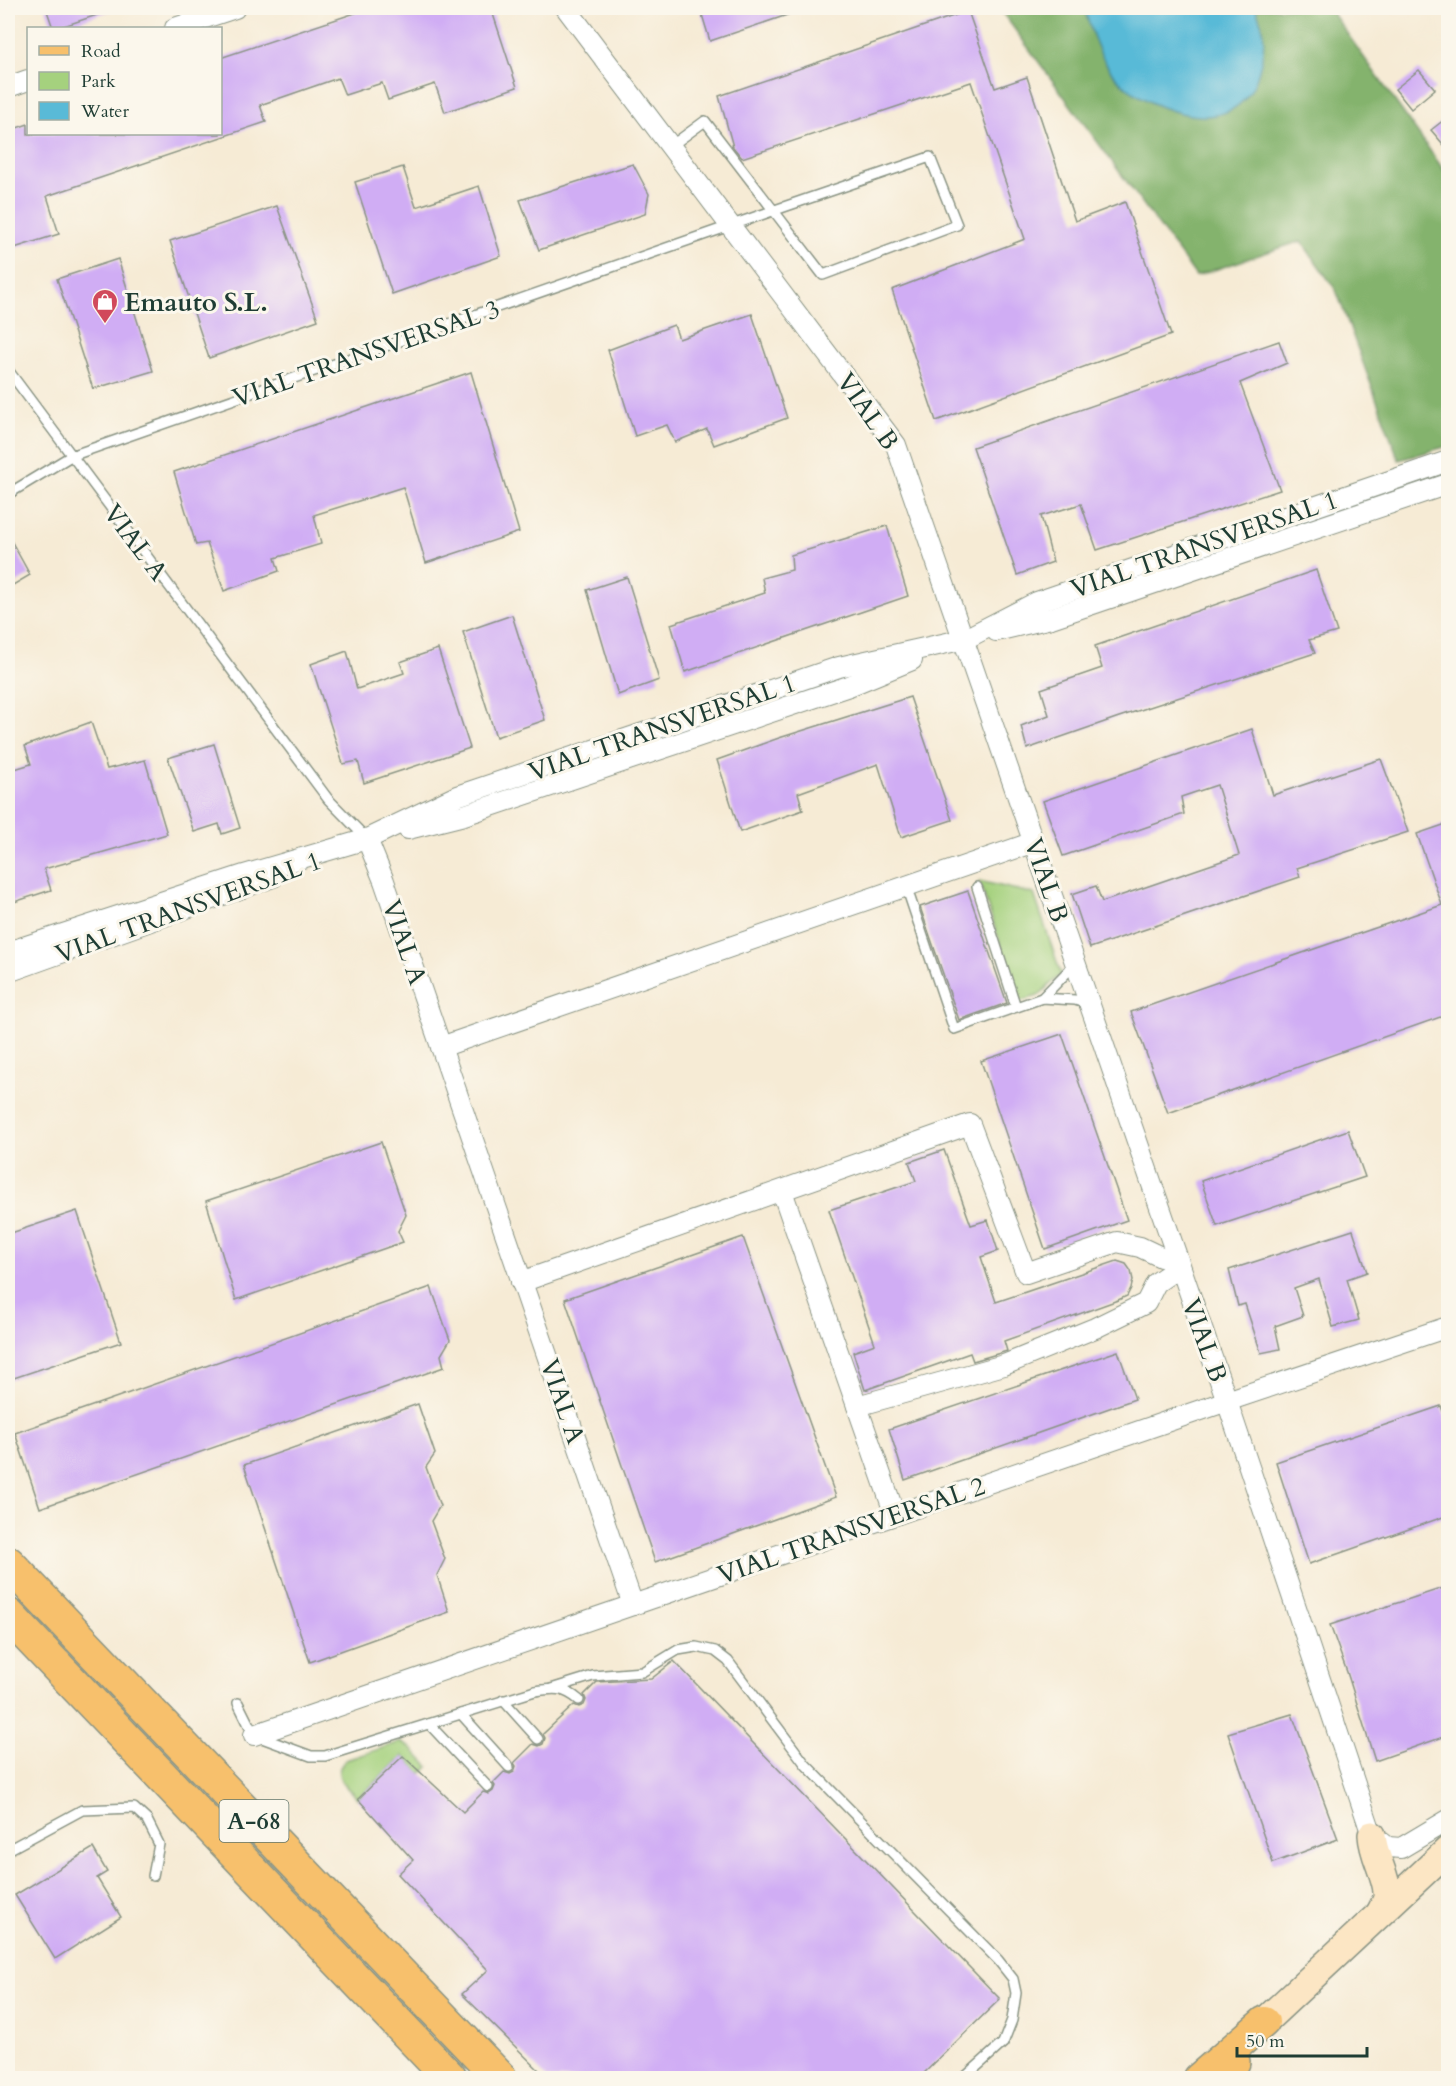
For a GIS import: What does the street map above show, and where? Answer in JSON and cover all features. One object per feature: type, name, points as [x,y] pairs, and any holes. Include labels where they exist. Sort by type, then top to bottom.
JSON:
[{"type":"highway","name":"A-68","points":[[8,1563],[500,2079]]},
{"type":"highway","name":"A-68","points":[[8,1615],[450,2079]]},
{"type":"highway","points":[[8,1640],[425,2079]]},
{"type":"main road","points":[[1372,1835],[1406,1869],[1413,1870],[1444,1859]]},
{"type":"main road","points":[[1372,1835],[1374,1854],[1388,1890],[1382,1911]]},
{"type":"main road","points":[[1222,2073],[1382,1911],[1444,1859]]},
{"type":"main road","points":[[1199,2079],[1334,1970],[1444,1859]]},
{"type":"street","points":[[178,27],[235,8]]},
{"type":"street","name":"VIAL B","points":[[566,8],[896,445],[1227,1401],[1372,1835]]},
{"type":"street","points":[[8,87],[27,80]]},
{"type":"street","name":"VIAL TRANSVERSAL 1","points":[[964,639],[1037,602],[1449,461]]},
{"type":"street","name":"VIAL TRANSVERSAL 1","points":[[8,972],[231,894],[367,839],[457,796],[838,667],[1051,618],[1449,484]]},
{"type":"street","name":"VIAL TRANSVERSAL 1","points":[[8,952],[244,874],[367,839]]},
{"type":"street","name":"VIAL A","points":[[367,839],[384,881],[633,1605]]},
{"type":"street","points":[[441,1047],[1034,842]]},
{"type":"street","points":[[522,1282],[970,1124],[1026,1273],[1117,1242],[1140,1247],[1178,1264],[1156,1283],[1146,1303],[1095,1328],[1004,1365],[856,1406]]},
{"type":"street","points":[[782,1191],[895,1515]]},
{"type":"street","name":"VIAL TRANSVERSAL 2","points":[[254,1735],[1449,1327]]},
{"type":"street","points":[[1372,1835],[1388,1847],[1401,1848],[1449,1820]]},
{"type":"lane","points":[[671,146],[705,121],[823,274],[957,225],[930,157],[775,210]]},
{"type":"lane","name":"VIAL TRANSVERSAL 3","points":[[8,494],[71,456],[775,210]]},
{"type":"lane","name":"VIAL A","points":[[8,370],[328,799],[367,839]]},
{"type":"lane","points":[[906,886],[954,1029],[1042,998],[1075,1000],[1089,1004]]},
{"type":"lane","points":[[977,887],[1016,1007]]},
{"type":"lane","points":[[1042,998],[1076,964]]},
{"type":"lane","points":[[238,1703],[254,1735],[311,1756],[325,1756],[503,1700],[593,1676],[642,1672],[678,1650],[696,1647],[715,1652],[728,1661],[807,1765],[998,1960],[1013,1979],[1016,1993],[1015,2006],[1003,2043],[964,2079]]},
{"type":"lane","points":[[550,1689],[568,1691],[579,1700]]},
{"type":"lane","points":[[503,1700],[538,1739]]},
{"type":"lane","points":[[461,1714],[509,1767]]},
{"type":"lane","points":[[429,1724],[488,1787]]},
{"type":"lane","points":[[8,1850],[82,1810],[134,1808],[147,1820],[159,1844],[153,1876]]},
{"type":"green space","points":[[999,8],[1329,8],[1448,176],[1448,446],[1399,460],[1336,290],[1301,241],[1196,276]]},
{"type":"green space","points":[[979,881],[1034,894],[1061,974],[1038,996],[1020,1001]]},
{"type":"green space","points":[[400,1742],[411,1748],[429,1767],[421,1774],[403,1756],[358,1799],[339,1776],[341,1765],[346,1760]]},
{"type":"water","points":[[1084,8],[1256,8],[1263,29],[1264,45],[1253,87],[1234,108],[1222,114],[1193,115],[1154,104],[1132,91],[1113,74],[1097,46]]},
{"type":"building","points":[[46,8],[112,8],[112,10],[61,27],[53,27]]},
{"type":"building","points":[[370,8],[491,8],[517,87],[445,112],[435,84],[388,100],[382,83],[345,95],[338,78],[260,105],[266,122],[47,196],[59,234],[8,250],[8,131],[27,124],[27,135],[222,135],[222,57]]},
{"type":"building","points":[[700,8],[802,8],[802,10],[710,41]]},
{"type":"building","points":[[968,11],[995,88],[1027,77],[1075,221],[1125,202],[1171,335],[936,421],[892,290],[1025,239],[971,82],[742,158],[733,147],[719,96]]},
{"type":"building","points":[[1419,70],[1435,89],[1411,109],[1395,89]]},
{"type":"building","points":[[1449,116],[1449,151],[1431,130]]},
{"type":"building","points":[[633,164],[649,194],[645,214],[539,250],[520,200]]},
{"type":"building","points":[[403,167],[416,207],[479,186],[501,256],[392,294],[355,182]]},
{"type":"building","points":[[277,206],[318,320],[209,358],[170,241]]},
{"type":"building","name":"Emauto S.L.","points":[[118,259],[153,371],[93,389],[57,279]]},
{"type":"building","points":[[752,314],[787,418],[714,445],[707,429],[675,442],[667,425],[635,436],[608,350],[674,325],[679,339]]},
{"type":"building","points":[[1279,341],[1287,363],[1240,383],[1280,490],[1097,550],[1081,504],[1041,516],[1053,562],[1017,575],[973,447]]},
{"type":"building","points":[[471,372],[519,532],[426,563],[403,487],[314,515],[321,544],[275,558],[279,571],[224,591],[207,543],[196,545],[174,472]]},
{"type":"building","points":[[887,526],[908,596],[685,672],[671,624],[765,593],[762,578],[792,570],[791,555]]},
{"type":"building","points":[[8,535],[30,575],[8,588]]},
{"type":"building","points":[[1316,570],[1337,632],[1309,640],[1315,653],[1027,749],[1021,726],[1049,715],[1041,689],[1102,668],[1095,646]]},
{"type":"building","points":[[627,577],[659,680],[618,695],[587,590]]},
{"type":"building","points":[[512,615],[545,720],[496,737],[463,632]]},
{"type":"building","points":[[438,649],[470,748],[364,783],[358,761],[343,764],[311,664],[347,651],[357,689],[404,673],[400,662]]},
{"type":"building","points":[[910,697],[952,820],[901,837],[878,764],[798,793],[803,810],[740,832],[717,760]]},
{"type":"building","points":[[91,722],[107,769],[145,760],[167,834],[44,869],[51,890],[8,904],[8,771],[31,764],[25,746]]},
{"type":"building","points":[[1252,729],[1273,795],[1381,759],[1408,832],[1297,868],[1300,877],[1090,948],[1072,894],[1096,886],[1102,902],[1239,855],[1217,785],[1181,797],[1184,814],[1063,856],[1043,801]]},
{"type":"building","points":[[214,744],[240,828],[222,834],[219,824],[194,832],[168,758]]},
{"type":"building","points":[[1449,823],[1449,1014],[1168,1113],[1131,1012],[1442,905],[1417,834]]},
{"type":"building","points":[[968,891],[1007,1003],[959,1020],[920,907]]},
{"type":"building","points":[[1062,1034],[1127,1220],[1045,1249],[981,1061]]},
{"type":"building","points":[[1348,1130],[1365,1177],[1217,1226],[1201,1181]]},
{"type":"building","points":[[381,1142],[406,1215],[398,1231],[403,1242],[236,1300],[206,1201]]},
{"type":"building","points":[[944,1150],[971,1225],[988,1220],[998,1251],[981,1257],[996,1302],[1117,1261],[1126,1264],[1131,1271],[1133,1280],[1131,1288],[1127,1296],[1118,1300],[1004,1341],[1007,1351],[973,1361],[970,1353],[865,1390],[853,1352],[875,1344],[829,1210],[916,1181],[909,1162]]},
{"type":"building","points":[[77,1211],[121,1342],[8,1380],[8,1234]]},
{"type":"building","points":[[1353,1230],[1367,1272],[1347,1279],[1359,1320],[1333,1327],[1319,1279],[1294,1288],[1303,1316],[1275,1326],[1280,1349],[1261,1353],[1245,1304],[1238,1306],[1229,1270]]},
{"type":"building","points":[[743,1237],[836,1497],[655,1562],[565,1299]]},
{"type":"building","points":[[431,1287],[450,1340],[441,1355],[444,1367],[40,1508],[15,1433]]},
{"type":"building","points":[[1118,1351],[1135,1399],[905,1480],[889,1429]]},
{"type":"building","points":[[418,1404],[435,1454],[426,1467],[440,1506],[431,1521],[445,1559],[437,1575],[449,1612],[310,1662],[244,1465]]},
{"type":"building","points":[[1441,1406],[1449,1427],[1449,1515],[1309,1564],[1276,1462]]},
{"type":"building","points":[[1449,1586],[1449,1735],[1375,1761],[1330,1625]]},
{"type":"building","points":[[674,1661],[1000,1999],[918,2079],[548,2079],[462,1994],[488,1970],[398,1874],[413,1860],[358,1799],[403,1756],[463,1812],[483,1792],[489,1794],[493,1791],[495,1786],[493,1783],[504,1772],[510,1774],[514,1772],[516,1766],[514,1763],[533,1744],[539,1746],[543,1744],[545,1738],[543,1734],[574,1705],[579,1707],[584,1705],[586,1700],[584,1695],[597,1682],[651,1679]]},
{"type":"building","points":[[1292,1714],[1338,1839],[1273,1863],[1228,1733]]},
{"type":"building","points":[[93,1848],[107,1872],[97,1878],[121,1917],[55,1959],[15,1895]]},
{"type":"place","name":"Emauto S.L.","points":[[105,325]]}]
